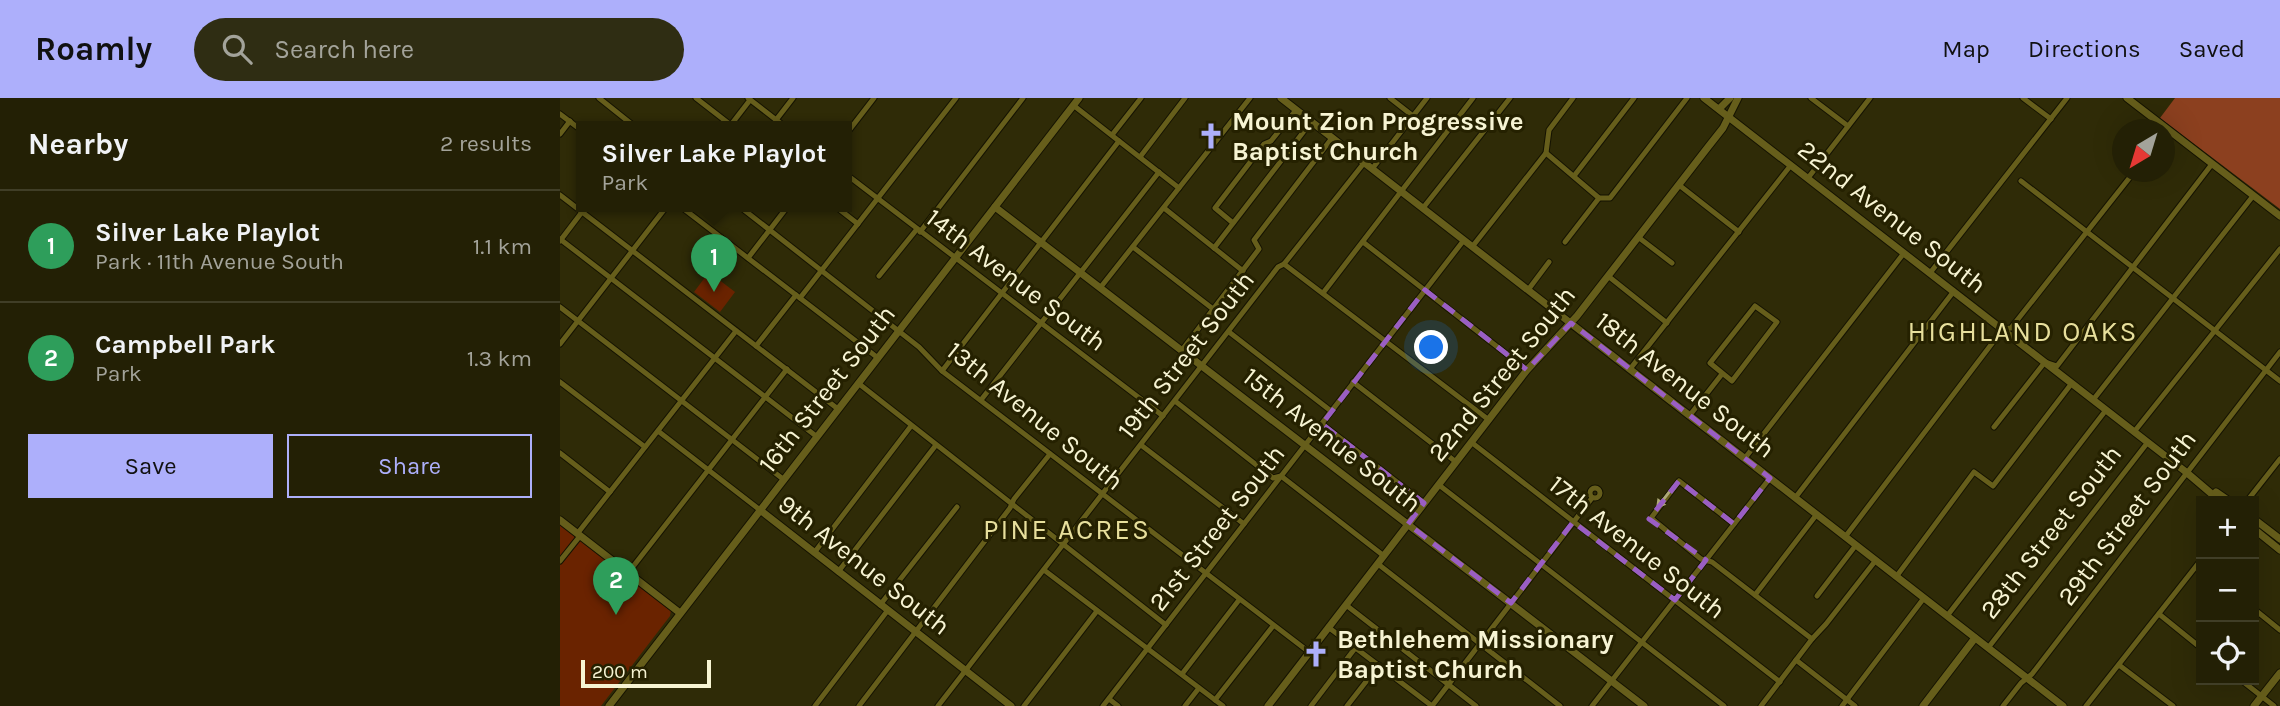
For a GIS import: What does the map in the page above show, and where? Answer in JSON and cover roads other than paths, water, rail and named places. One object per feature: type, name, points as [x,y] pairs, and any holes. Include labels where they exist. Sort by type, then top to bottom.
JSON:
[{"type":"street","points":[[598,98],[628,121]]},
{"type":"street","points":[[696,98],[725,121]]},
{"type":"street","points":[[734,121],[749,99],[776,120],[793,98]]},
{"type":"street","points":[[852,127],[874,98]]},
{"type":"street","points":[[756,346],[821,271],[956,98]]},
{"type":"street","points":[[879,276],[1023,98]]},
{"type":"street","points":[[1112,135],[1141,98]]},
{"type":"street","points":[[1140,157],[1185,98]]},
{"type":"street","points":[[1100,288],[1250,98]]},
{"type":"street","name":"18th Avenue South","points":[[1281,98],[2063,706]]},
{"type":"street","points":[[1390,98],[1413,116]]},
{"type":"street","points":[[1372,169],[1427,98]]},
{"type":"street","points":[[1323,293],[1473,98]]},
{"type":"street","points":[[1423,208],[1510,98]]},
{"type":"street","points":[[1472,247],[1546,153],[1549,130],[1573,98]]},
{"type":"street","points":[[1574,176],[1634,98]]},
{"type":"street","points":[[1546,153],[1599,198],[1610,198],[1687,98]]},
{"type":"street","name":"22nd Avenue South","points":[[1704,98],[2214,496]]},
{"type":"street","points":[[1719,109],[1730,98]]},
{"type":"street","name":"22nd Street South","points":[[1268,706],[1527,370],[1571,323],[1723,128],[1738,98]]},
{"type":"street","points":[[1811,98],[1848,126]]},
{"type":"street","points":[[1808,178],[1870,98]]},
{"type":"street","points":[[2023,98],[2051,120]]},
{"type":"street","points":[[1930,273],[2067,98]]},
{"type":"street","points":[[2127,98],[2152,119]]},
{"type":"street","points":[[1074,101],[1119,141],[1180,188]]},
{"type":"street","name":"16th Street South","points":[[609,706],[1074,101]]},
{"type":"street","points":[[1233,223],[1214,208],[1264,144],[1271,141],[1296,110]]},
{"type":"street","points":[[560,114],[576,126]]},
{"type":"street","points":[[560,134],[570,121]]},
{"type":"street","points":[[1214,248],[1311,122]]},
{"type":"street","points":[[2175,137],[2280,216]]},
{"type":"street","points":[[1182,351],[1259,249],[1254,240],[1332,138]]},
{"type":"street","points":[[942,370],[1119,141]]},
{"type":"street","name":"19th Street South","points":[[938,706],[1278,267],[1284,264],[1364,163]]},
{"type":"street","points":[[1994,427],[2045,362],[2056,366],[2212,163]]},
{"type":"street","points":[[1630,369],[1791,165]]},
{"type":"street","points":[[981,400],[1159,172]]},
{"type":"street","name":"14th Avenue South","points":[[852,179],[1163,416]]},
{"type":"street","points":[[2021,181],[2280,381]]},
{"type":"street","points":[[1845,537],[2003,330],[2011,328],[2126,182]]},
{"type":"street","points":[[1679,184],[1739,232]]},
{"type":"street","points":[[560,195],[576,207]]},
{"type":"street","points":[[2093,400],[2253,196]]},
{"type":"street","points":[[1565,242],[1599,198]]},
{"type":"street","name":"15th Avenue South","points":[[995,207],[1644,706]]},
{"type":"street","points":[[1164,208],[1243,271]]},
{"type":"street","points":[[816,436],[560,240],[582,212],[838,409]]},
{"type":"street","points":[[560,344],[662,212]]},
{"type":"street","points":[[688,212],[877,358]]},
{"type":"street","name":"13th Avenue South","points":[[747,212],[898,331],[942,370],[1309,652]]},
{"type":"street","points":[[748,258],[784,212]]},
{"type":"street","points":[[843,212],[858,224]]},
{"type":"street","points":[[1638,237],[1672,263]]},
{"type":"street","name":"21st Street South","points":[[1103,706],[1464,240]]},
{"type":"street","points":[[1363,242],[1527,370]]},
{"type":"street","points":[[1133,247],[1213,309]]},
{"type":"street","name":"28th Street South","points":[[2134,432],[2280,248]]},
{"type":"street","points":[[1745,458],[1904,253]]},
{"type":"street","points":[[1528,290],[1549,262]]},
{"type":"street","points":[[1284,264],[1489,420]]},
{"type":"street","points":[[1608,276],[1667,323]]},
{"type":"street","points":[[1795,498],[1954,291]]},
{"type":"street","points":[[1755,306],[1777,322],[1732,381],[1722,374],[1710,363],[1755,306]]},
{"type":"street","points":[[560,307],[783,479]]},
{"type":"street","points":[[560,561],[610,492],[736,331]]},
{"type":"street","points":[[1229,332],[1331,411]]},
{"type":"street","name":"29th Street South","points":[[2003,706],[2032,674],[2280,352]]},
{"type":"street","points":[[628,573],[787,369]]},
{"type":"street","points":[[1689,415],[1722,374]]},
{"type":"street","points":[[560,382],[645,447]]},
{"type":"street","points":[[1353,382],[1456,462]]},
{"type":"street","points":[[858,383],[1166,625]]},
{"type":"street","points":[[1896,577],[1974,472],[1993,486],[2072,383]]},
{"type":"street","points":[[1175,401],[1273,478],[1281,476],[1384,556]]},
{"type":"street","points":[[1947,616],[2106,410]]},
{"type":"street","points":[[1322,424],[1424,503]]},
{"type":"street","points":[[814,553],[911,426]]},
{"type":"street","name":"9th Avenue South","points":[[658,431],[1012,706]]},
{"type":"street","name":"28th Street South","points":[[1988,648],[2148,442]]},
{"type":"street","name":"17th Avenue South","points":[[1471,443],[1780,682]]},
{"type":"street","points":[[838,572],[936,445]]},
{"type":"street","points":[[1141,445],[1244,524]]},
{"type":"street","points":[[560,453],[610,492]]},
{"type":"street","points":[[859,706],[1050,454]]},
{"type":"street","points":[[2251,496],[2280,459]]},
{"type":"street","name":"22nd Avenue South","points":[[2186,472],[2222,496]]},
{"type":"street","points":[[1592,706],[1770,478]]},
{"type":"street","points":[[1734,524],[1679,481],[1651,516],[1652,521],[1702,559],[1712,562],[1812,639]]},
{"type":"street","points":[[1439,485],[1724,706]]},
{"type":"street","points":[[1328,627],[1432,706],[1592,498]]},
{"type":"street","points":[[880,605],[957,507]]},
{"type":"street","points":[[1755,595],[1817,514]]},
{"type":"street","points":[[560,520],[680,613]]},
{"type":"street","points":[[2259,523],[2280,539]]},
{"type":"street","points":[[2259,533],[2280,550]]},
{"type":"street","points":[[1817,596],[1856,545]]},
{"type":"street","points":[[1761,706],[1876,560]]},
{"type":"street","points":[[1378,564],[1560,706]]},
{"type":"street","points":[[2086,706],[2196,569]]},
{"type":"street","points":[[1044,570],[1223,706]]},
{"type":"street","points":[[1842,706],[1924,598]]},
{"type":"street","points":[[1182,674],[1239,600]]},
{"type":"street","points":[[1346,605],[1476,706]]},
{"type":"street","points":[[815,706],[888,610]]},
{"type":"street","points":[[1024,706],[1097,611]]},
{"type":"street","points":[[2259,613],[2280,630]]},
{"type":"street","points":[[2159,614],[2196,644]]},
{"type":"street","points":[[1215,700],[1273,625]]},
{"type":"street","name":"28th Street South","points":[[1923,706],[1975,638]]},
{"type":"street","points":[[1311,706],[1356,647]]},
{"type":"street","points":[[1796,660],[1855,706]]},
{"type":"street","points":[[1357,706],[1349,704],[1378,665]]},
{"type":"street","points":[[2119,665],[2173,706]]},
{"type":"street","points":[[2254,706],[2280,673]]},
{"type":"street","points":[[2248,685],[2274,706]]},
{"type":"street","points":[[1185,706],[1199,688]]},
{"type":"street","points":[[1109,699],[1118,706]]},
{"type":"place","name":"Mount Zion Progressive Baptist Church","points":[[1211,136]]},
{"type":"place","name":"Silver Lake Playlot","points":[[714,292]]},
{"type":"place","name":"Campbell Park","points":[[616,615]]},
{"type":"place","name":"Bethlehem Missionary Baptist Church","points":[[1316,654]]},
{"type":"district","name":"HIGHLAND OAKS","points":[[2023,331]]},
{"type":"district","name":"PINE ACRES","points":[[1067,529]]}]
